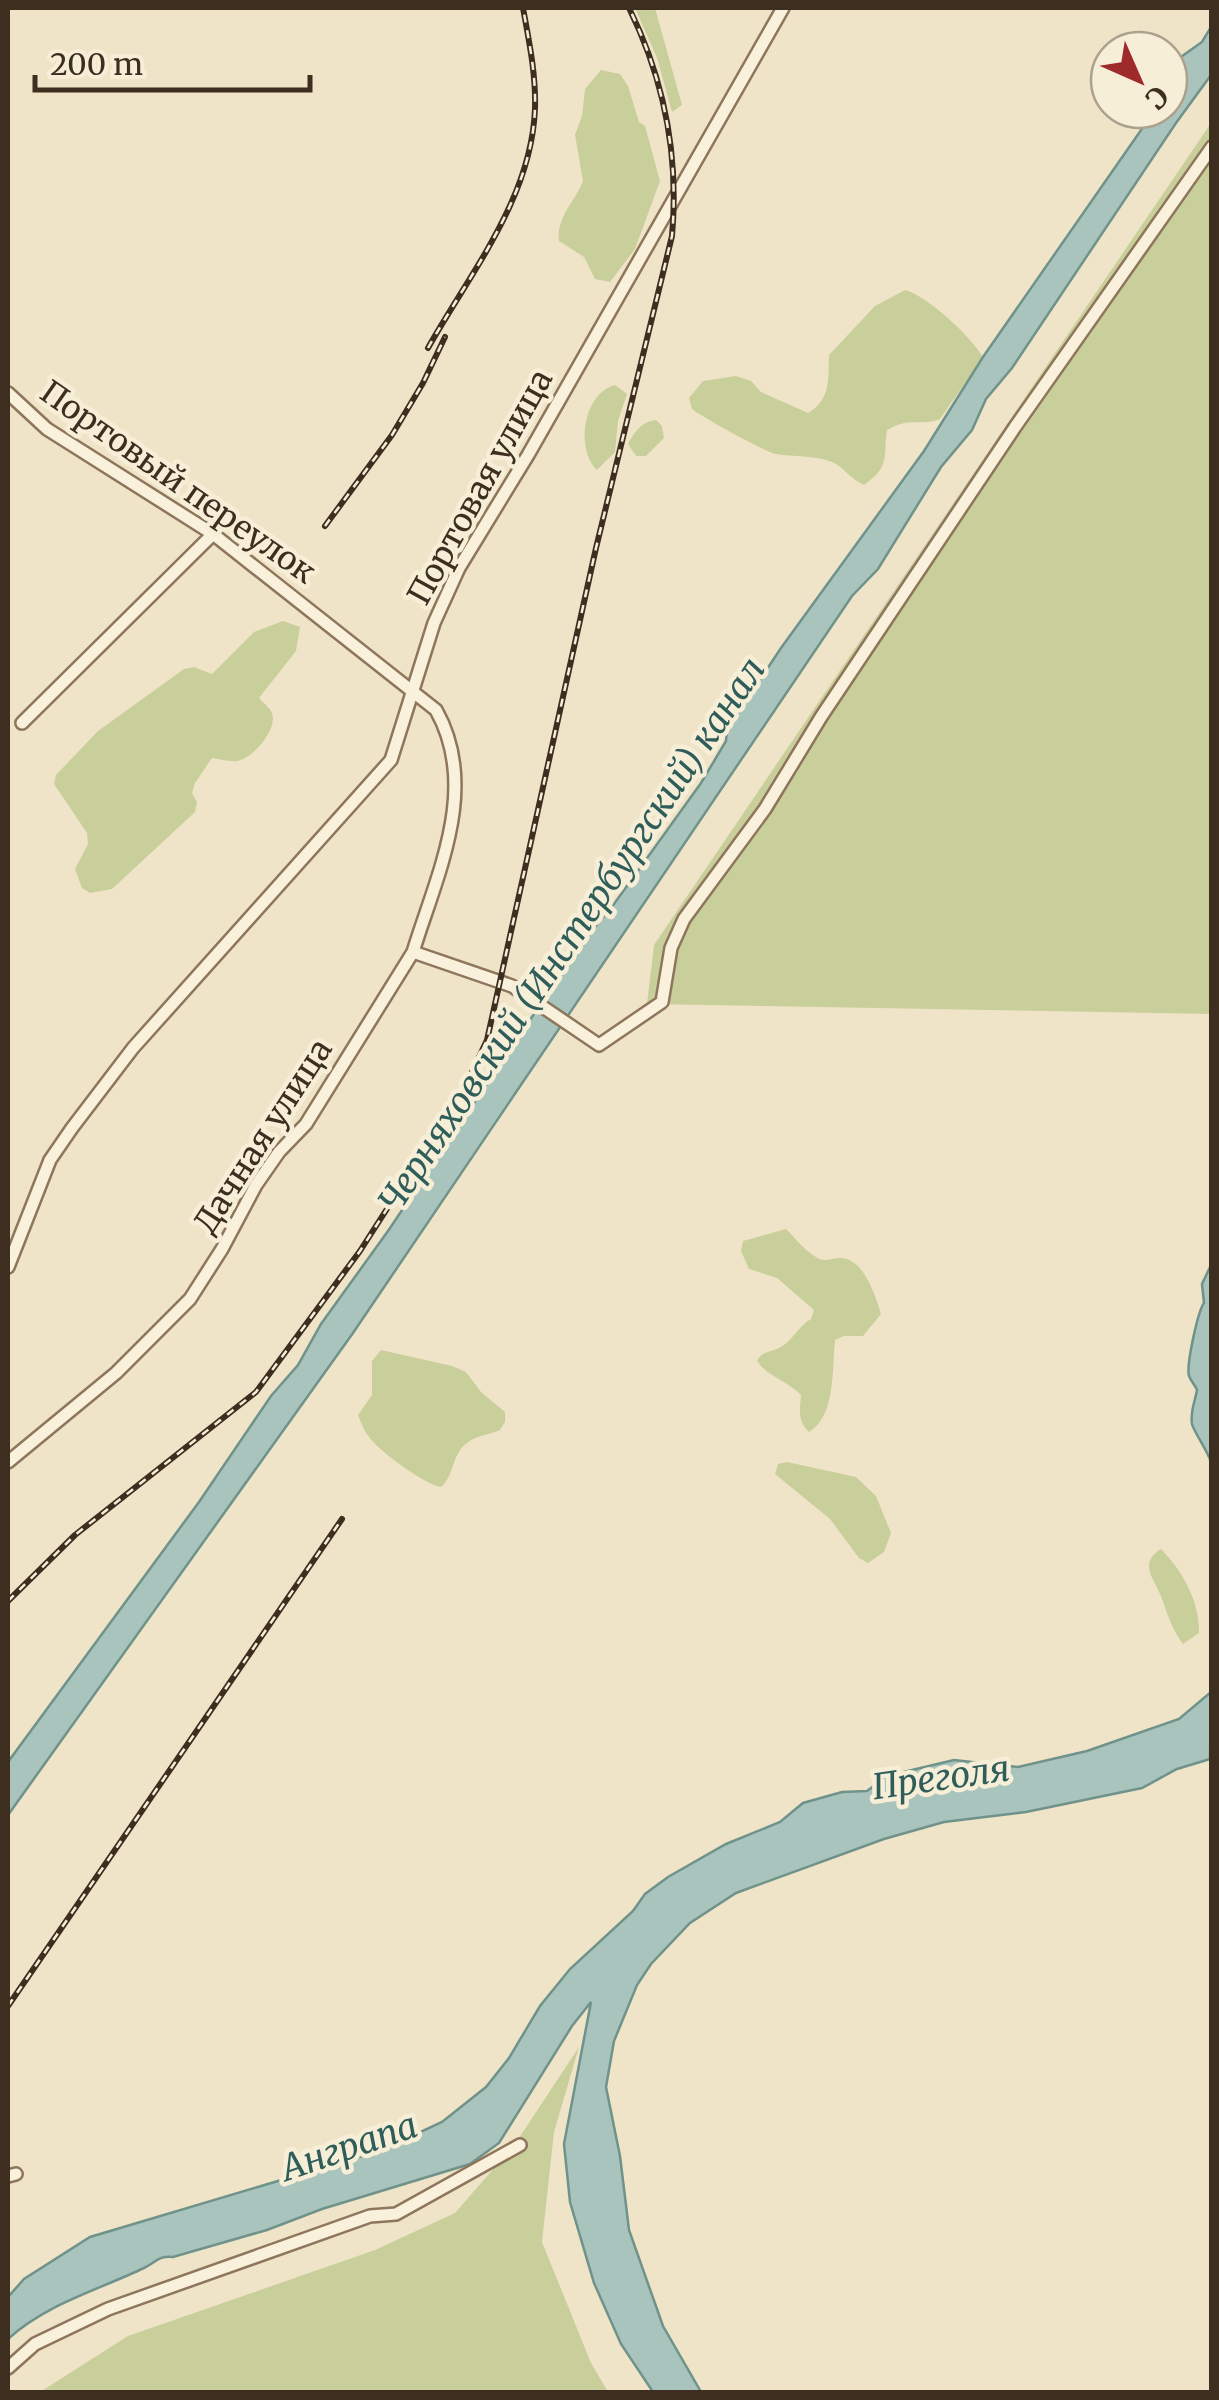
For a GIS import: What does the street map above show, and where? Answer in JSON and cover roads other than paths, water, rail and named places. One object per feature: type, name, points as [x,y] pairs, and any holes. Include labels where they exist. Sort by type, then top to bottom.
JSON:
[{"type":"street","name":"Портовая улица","points":[[8,1267],[50,1160],[72,1128],[133,1048],[384,769],[401,736],[411,688],[434,622],[459,568],[538,438],[782,8]]},
{"type":"street","points":[[413,952],[500,980],[530,995],[600,1045],[662,1002],[671,948],[684,919],[765,809],[821,717],[1016,427],[1212,147]]},
{"type":"street","name":"Портовый переулок","points":[[8,393],[46,428],[213,534],[436,710],[452,746],[457,789],[448,840],[413,952]]},
{"type":"street","points":[[22,723],[213,534]]},
{"type":"street","name":"Дачная улица","points":[[8,1462],[116,1373],[190,1299],[256,1185],[279,1152],[306,1124],[413,952]]},
{"type":"street","points":[[8,2368],[35,2344],[108,2309],[370,2216],[396,2214],[520,2145]]},
{"type":"water","points":[[1211,27],[1211,75],[1189,105],[1189,51],[1202,42]]},
{"type":"water","points":[[1141,130],[1171,130],[1012,368],[986,399],[972,430],[941,467],[878,569],[852,596],[353,1333],[8,1815],[8,1762],[199,1502],[271,1396],[298,1365],[321,1324],[581,944],[701,783],[726,741],[727,730],[781,648],[924,451],[983,357]]},
{"type":"water","points":[[1211,1265],[1211,1462],[1192,1424],[1197,1390],[1189,1370],[1193,1338],[1204,1303],[1202,1284]]},
{"type":"water","name":"Преголя","points":[[1211,1692],[1210,1759],[1177,1769],[1142,1788],[1026,1812],[944,1822],[884,1839],[736,1893],[690,1923],[651,1964],[637,1985],[614,2041],[606,2087],[629,2230],[663,2326],[701,2392],[653,2392],[621,2344],[594,2283],[570,2202],[564,2144],[591,2002],[499,2143],[470,2164],[267,2230],[161,2258],[39,2316],[8,2339],[8,2297],[24,2279],[90,2237],[382,2150],[442,2122],[486,2087],[570,1969],[633,1911],[645,1894],[726,1844],[780,1822],[803,1803],[842,1792],[867,1791],[887,1776],[954,1760],[1018,1767],[1087,1751],[1179,1719]]},
{"type":"railway","points":[[428,348],[496,234],[523,173],[535,108],[523,8]]},
{"type":"railway","points":[[8,1601],[75,1535],[256,1392],[360,1251],[465,1087],[487,1040],[596,548],[672,236],[673,177],[666,119],[651,62],[629,8]]},
{"type":"railway","points":[[325,526],[392,435],[445,337]]},
{"type":"railway","points":[[8,2006],[342,1519]]},
{"type":"water label","name":"Черняховский (Инстербургский) канал","points":[[572,935]]},
{"type":"water label","name":"Анграпа","points":[[349,2147]]}]
